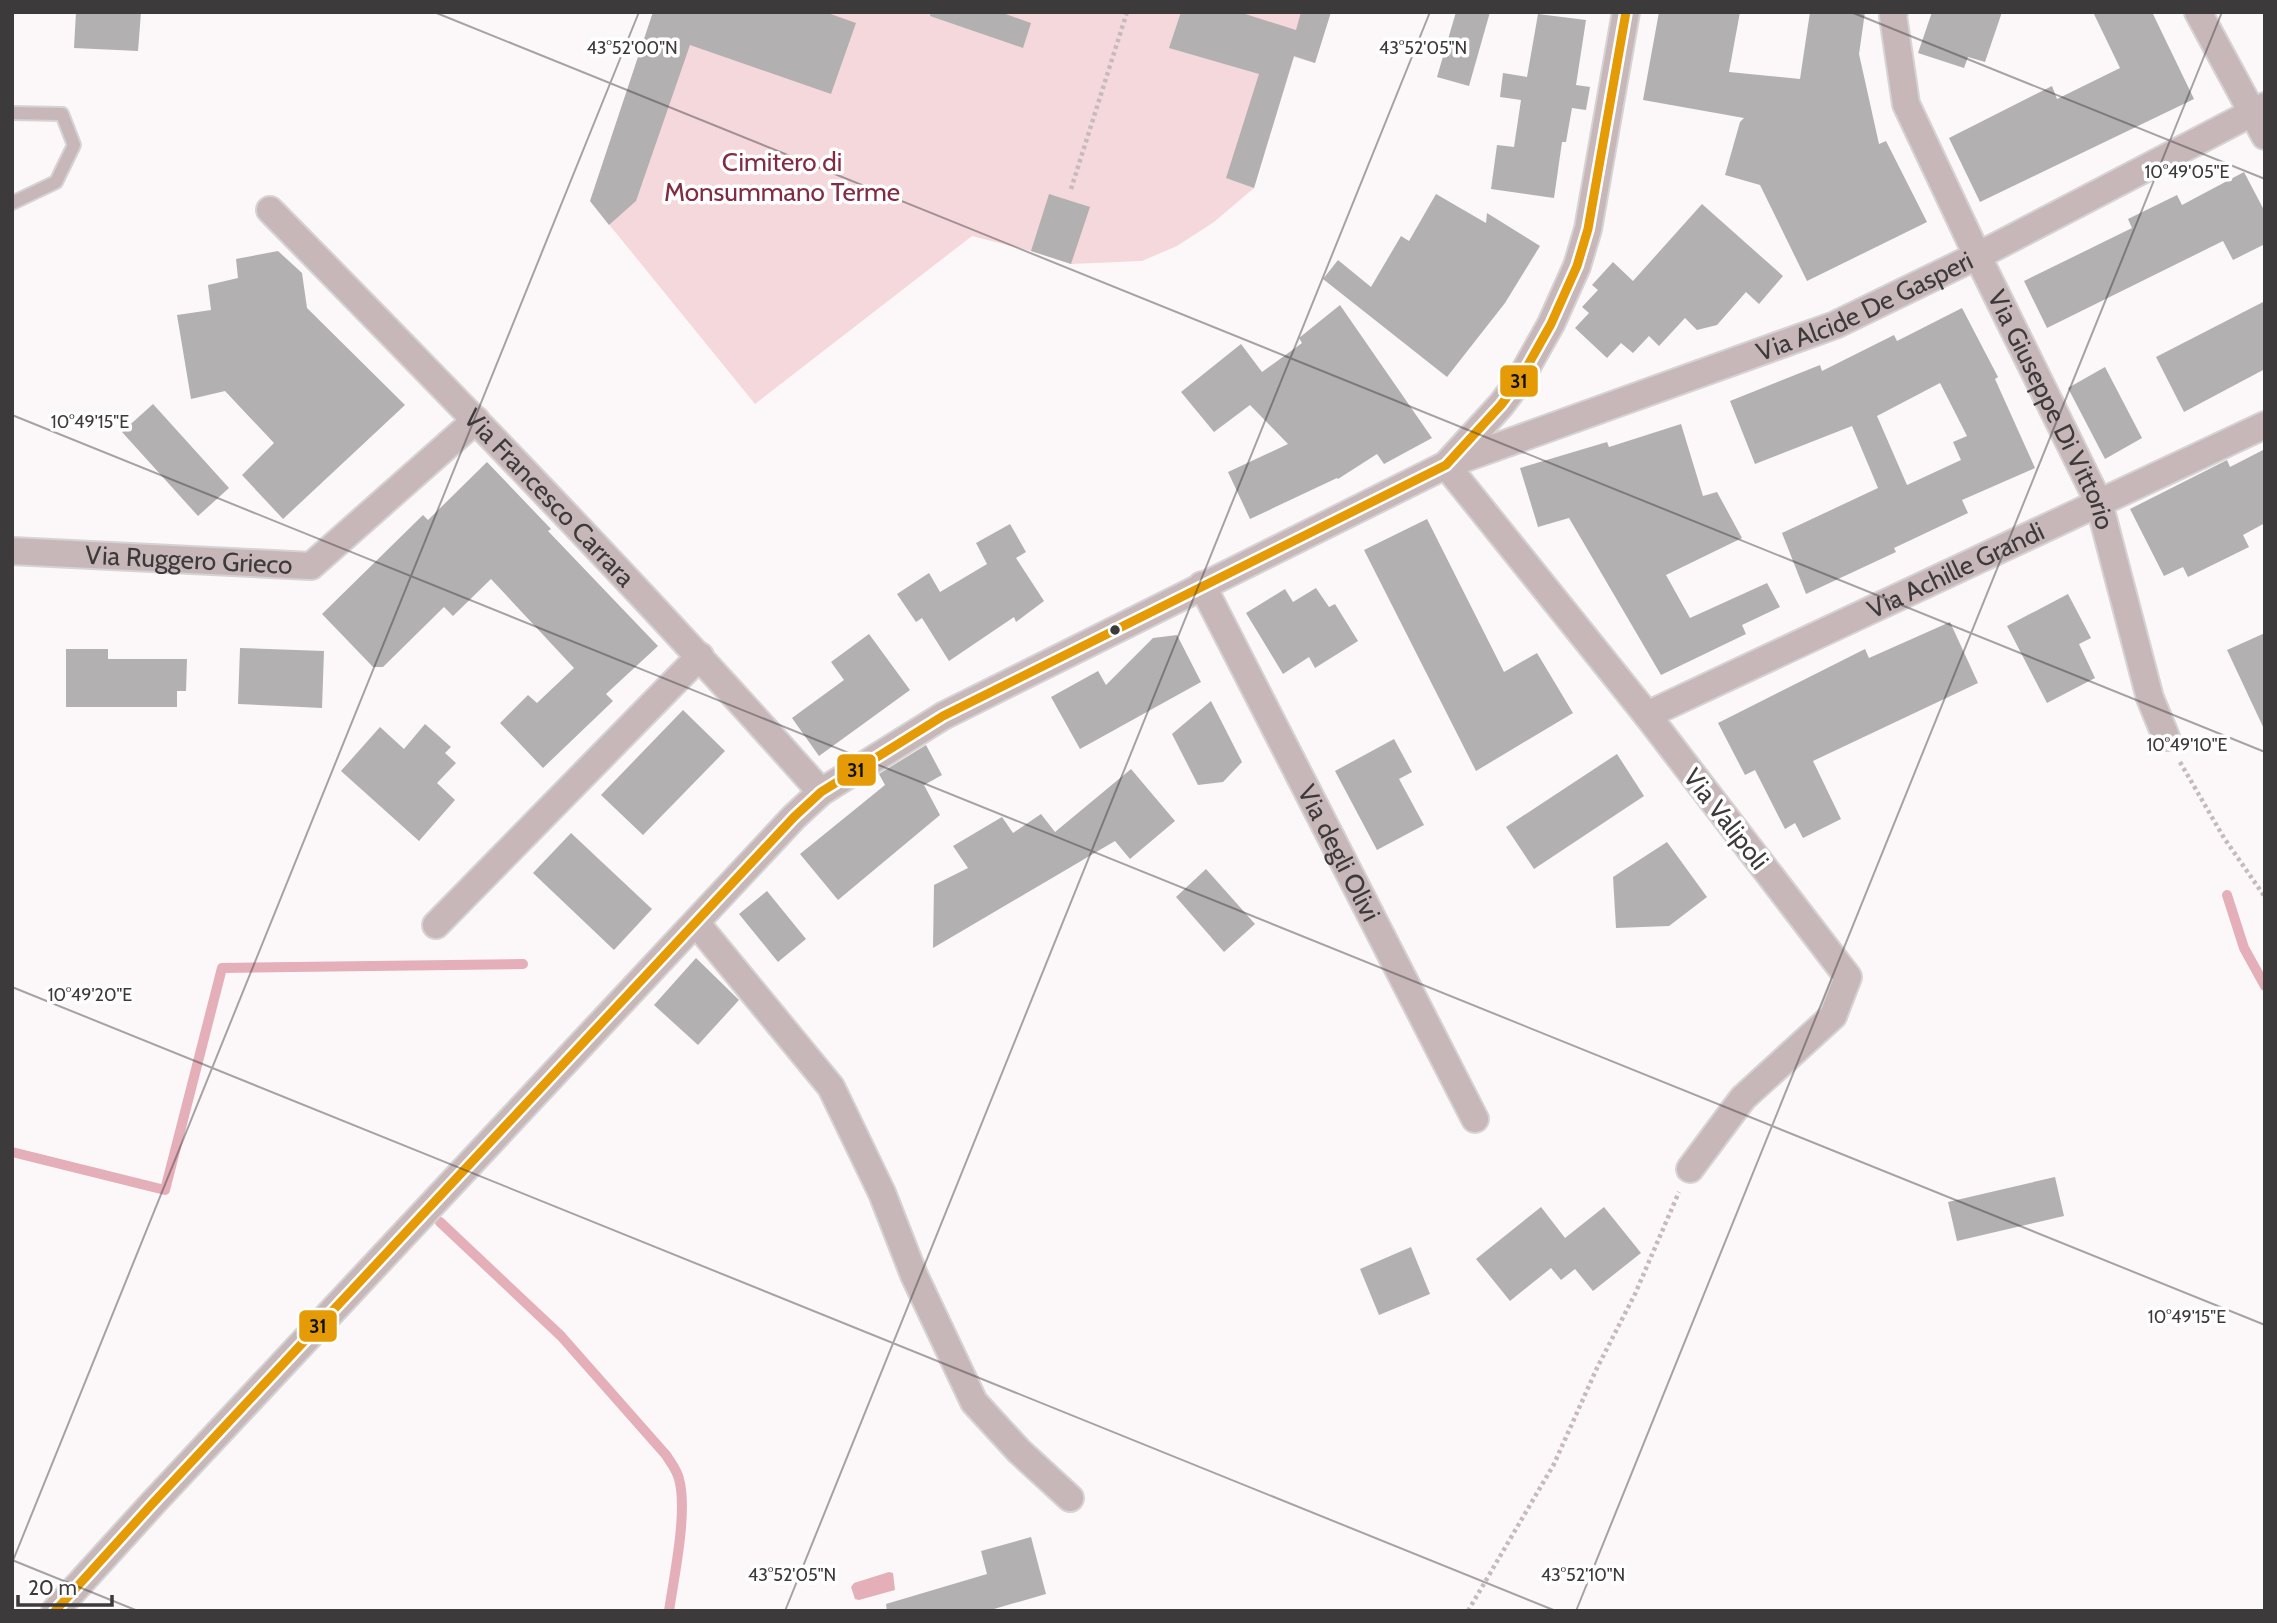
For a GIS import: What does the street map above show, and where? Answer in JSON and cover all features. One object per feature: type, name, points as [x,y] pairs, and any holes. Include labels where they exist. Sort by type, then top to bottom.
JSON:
[{"type":"street","points":[[55,1611],[785,827],[821,792],[943,716],[1446,465],[1520,381],[1551,324],[1577,266],[1591,217],[1626,12]]},
{"type":"street","name":"Via Giuseppe Di Vittorio","points":[[1894,12],[1906,104],[1977,256],[2099,503],[2150,698],[2166,737]]},
{"type":"street","points":[[2198,12],[2259,109],[2265,136]]},
{"type":"street","name":"Via Alcide De Gasperi","points":[[1446,465],[1835,325],[1977,256],[2259,109]]},
{"type":"street","name":"Via Francesco Carrara","points":[[270,210],[476,420],[700,656],[821,792]]},
{"type":"street","name":"Via Ruggero Grieco","points":[[12,551],[311,566],[476,420]]},
{"type":"street","name":"Via Achille Grandi","points":[[1647,715],[2265,425]]},
{"type":"street","name":"Via Valipoli","points":[[1446,465],[1647,715],[1848,977],[1833,1016],[1743,1098],[1690,1170]]},
{"type":"street","name":"Via degli Olivi","points":[[1202,585],[1475,1119]]},
{"type":"street","points":[[436,925],[700,656]]},
{"type":"street","points":[[696,924],[831,1087],[882,1192],[914,1275],[974,1402],[1018,1451],[1070,1498]]},
{"type":"lane","points":[[12,113],[62,114],[74,145],[55,182],[12,203]]},
{"type":"path","points":[[1071,189],[1127,12]]},
{"type":"path","points":[[2166,737],[2224,838],[2265,897]]},
{"type":"path","points":[[1468,1611],[1554,1464],[1597,1368],[1635,1294],[1690,1170]]},
{"type":"green space","name":"Cimitero di Monsummano Terme","points":[[653,12],[1331,12],[1315,63],[1294,57],[1254,188],[1214,222],[1177,246],[1142,261],[1071,264],[972,236],[755,404],[590,201]]},
{"type":"shaded area","points":[[893,1573],[895,1590],[855,1599],[851,1587],[854,1583]]},
{"type":"building","points":[[76,12],[141,12],[138,51],[74,48]]},
{"type":"building","points":[[653,12],[825,12],[856,23],[831,94],[690,45],[636,201],[609,225],[590,201]]},
{"type":"building","points":[[931,12],[1000,12],[1031,23],[1023,48],[930,16]]},
{"type":"building","points":[[1181,12],[1239,12],[1296,30],[1301,12],[1331,12],[1315,63],[1294,56],[1254,188],[1226,178],[1259,74],[1169,48]]},
{"type":"building","points":[[1456,12],[1490,12],[1469,86],[1437,77]]},
{"type":"building","points":[[1659,12],[1740,12],[1729,72],[1800,79],[1810,12],[1865,12],[1859,54],[1879,144],[1886,141],[1927,222],[1807,281],[1760,185],[1725,175],[1740,122],[1744,118],[1643,100]]},
{"type":"building","points":[[1932,12],[2002,12],[1985,62],[1968,57],[1964,68],[1918,53]]},
{"type":"building","points":[[2093,12],[2152,12],[2194,99],[1980,202],[1949,138],[2052,86],[2057,99],[2120,68]]},
{"type":"building","points":[[1538,14],[1586,20],[1576,85],[1590,87],[1586,110],[1572,108],[1566,142],[1562,142],[1554,198],[1491,189],[1497,145],[1514,147],[1521,100],[1500,97],[1503,73],[1527,77]]},
{"type":"building","points":[[2244,172],[2265,212],[2265,244],[2233,260],[2223,241],[2047,328],[2024,281],[2132,228],[2128,219],[2177,195],[2182,205]]},
{"type":"building","points":[[1049,194],[1090,207],[1071,264],[1031,251]]},
{"type":"building","points":[[1436,194],[1486,223],[1487,213],[1540,246],[1505,303],[1447,377],[1323,279],[1338,260],[1371,287],[1401,236],[1409,241]]},
{"type":"building","points":[[1702,204],[1783,276],[1759,304],[1746,292],[1717,325],[1697,330],[1685,318],[1659,346],[1649,336],[1633,353],[1621,343],[1607,358],[1575,328],[1589,313],[1582,307],[1598,290],[1592,285],[1613,262],[1633,281]]},
{"type":"building","points":[[278,251],[302,273],[307,308],[405,405],[283,519],[242,475],[274,443],[225,391],[191,399],[177,315],[211,310],[208,285],[238,278],[236,259]]},
{"type":"building","points":[[2265,301],[2265,369],[2184,412],[2156,357]]},
{"type":"building","points":[[1340,305],[1432,438],[1384,464],[1377,454],[1338,479],[1250,519],[1228,472],[1288,444],[1250,405],[1214,432],[1181,392],[1241,344],[1262,372],[1302,343],[1299,338]]},
{"type":"building","points":[[1962,308],[1998,377],[1995,379],[2035,468],[1962,500],[1968,513],[1894,548],[1896,552],[1806,594],[1782,533],[1878,488],[1852,426],[1755,464],[1730,401],[1820,365],[1822,371],[1894,335],[1897,341]],"holes":[[[1940,383],[1967,436],[1953,442],[1961,460],[1907,485],[1877,416]]]},
{"type":"building","points":[[2105,367],[2142,438],[2105,459],[2068,388]]},
{"type":"building","points":[[153,404],[229,488],[198,516],[122,432]]},
{"type":"building","points":[[1681,424],[1703,496],[1717,492],[1742,538],[1666,575],[1690,618],[1767,583],[1780,607],[1742,625],[1746,634],[1661,675],[1569,518],[1538,527],[1520,468],[1607,442],[1609,447]]},
{"type":"building","points":[[2265,449],[2265,523],[2243,535],[2249,547],[2188,577],[2183,567],[2164,576],[2130,509],[2227,460],[2230,467]]},
{"type":"building","points":[[487,462],[551,529],[548,531],[658,646],[606,694],[613,701],[543,768],[500,723],[528,695],[537,703],[574,668],[491,579],[453,616],[444,607],[383,667],[373,667],[322,614],[423,515],[428,520]]},
{"type":"building","points":[[1427,519],[1504,672],[1537,653],[1573,713],[1476,771],[1364,550]]},
{"type":"building","points":[[1010,524],[1026,552],[1016,558],[1044,601],[1016,622],[1014,617],[949,661],[922,618],[916,622],[897,594],[929,573],[940,592],[987,564],[976,543]]},
{"type":"building","points":[[1316,588],[1329,607],[1335,604],[1358,641],[1315,668],[1309,657],[1283,674],[1246,613],[1285,589],[1293,602]]},
{"type":"building","points":[[2068,594],[2091,638],[2079,644],[2095,678],[2047,703],[2007,626]]},
{"type":"building","points":[[1950,622],[1978,683],[1813,761],[1841,819],[1803,838],[1795,823],[1785,829],[1755,770],[1745,775],[1718,723],[1865,649],[1869,658]]},
{"type":"building","points":[[2265,633],[2265,731],[2227,650]]},
{"type":"building","points":[[869,634],[910,690],[819,756],[792,718],[844,680],[831,662]]},
{"type":"building","points":[[1177,635],[1201,682],[1080,749],[1051,697],[1098,671],[1106,685],[1153,638]]},
{"type":"building","points":[[240,648],[324,651],[322,708],[238,704]]},
{"type":"building","points":[[66,649],[108,649],[108,659],[187,659],[186,691],[177,691],[177,707],[66,707]]},
{"type":"building","points":[[1211,701],[1242,762],[1223,782],[1198,785],[1172,734]]},
{"type":"building","points":[[683,710],[725,751],[643,835],[601,795]]},
{"type":"building","points":[[425,724],[451,747],[445,753],[456,763],[437,783],[455,800],[419,841],[341,771],[380,727],[404,749]]},
{"type":"building","points":[[1394,739],[1412,772],[1399,779],[1424,825],[1377,850],[1335,771]]},
{"type":"building","points":[[926,745],[942,775],[924,785],[940,815],[838,900],[800,854],[885,785],[879,774]]},
{"type":"building","points":[[1617,754],[1644,796],[1534,869],[1506,827]]},
{"type":"building","points":[[1131,769],[1175,821],[1130,859],[1115,841],[933,948],[934,885],[968,868],[953,846],[1002,817],[1013,833],[1041,814],[1055,832]]},
{"type":"building","points":[[571,833],[652,909],[614,950],[533,873]]},
{"type":"building","points":[[1667,842],[1707,897],[1669,926],[1616,928],[1613,877]]},
{"type":"building","points":[[1206,869],[1255,924],[1224,952],[1176,897]]},
{"type":"building","points":[[767,891],[806,939],[778,962],[739,914]]},
{"type":"building","points":[[696,958],[739,1000],[698,1045],[654,1005]]},
{"type":"building","points":[[2055,1177],[2064,1216],[1957,1241],[1948,1202]]},
{"type":"building","points":[[1541,1207],[1565,1238],[1604,1207],[1641,1253],[1593,1291],[1575,1269],[1561,1280],[1551,1268],[1510,1301],[1476,1259]]},
{"type":"building","points":[[1411,1247],[1430,1294],[1379,1315],[1360,1269]]},
{"type":"building","points":[[1031,1537],[1046,1594],[987,1611],[887,1611],[886,1604],[987,1574],[981,1551]]},
{"type":"waterway","points":[[2227,895],[2244,948],[2265,986]]},
{"type":"waterway","points":[[12,1152],[165,1190],[222,968],[523,964]]},
{"type":"waterway","points":[[440,1222],[561,1336],[674,1467],[679,1479],[682,1508],[669,1611]]},
{"type":"transit line","name":"31","points":[[55,1611],[794,817],[821,792],[943,716],[1446,465],[1501,405],[1519,381],[1551,324],[1577,266],[1588,229],[1626,12]]}]
